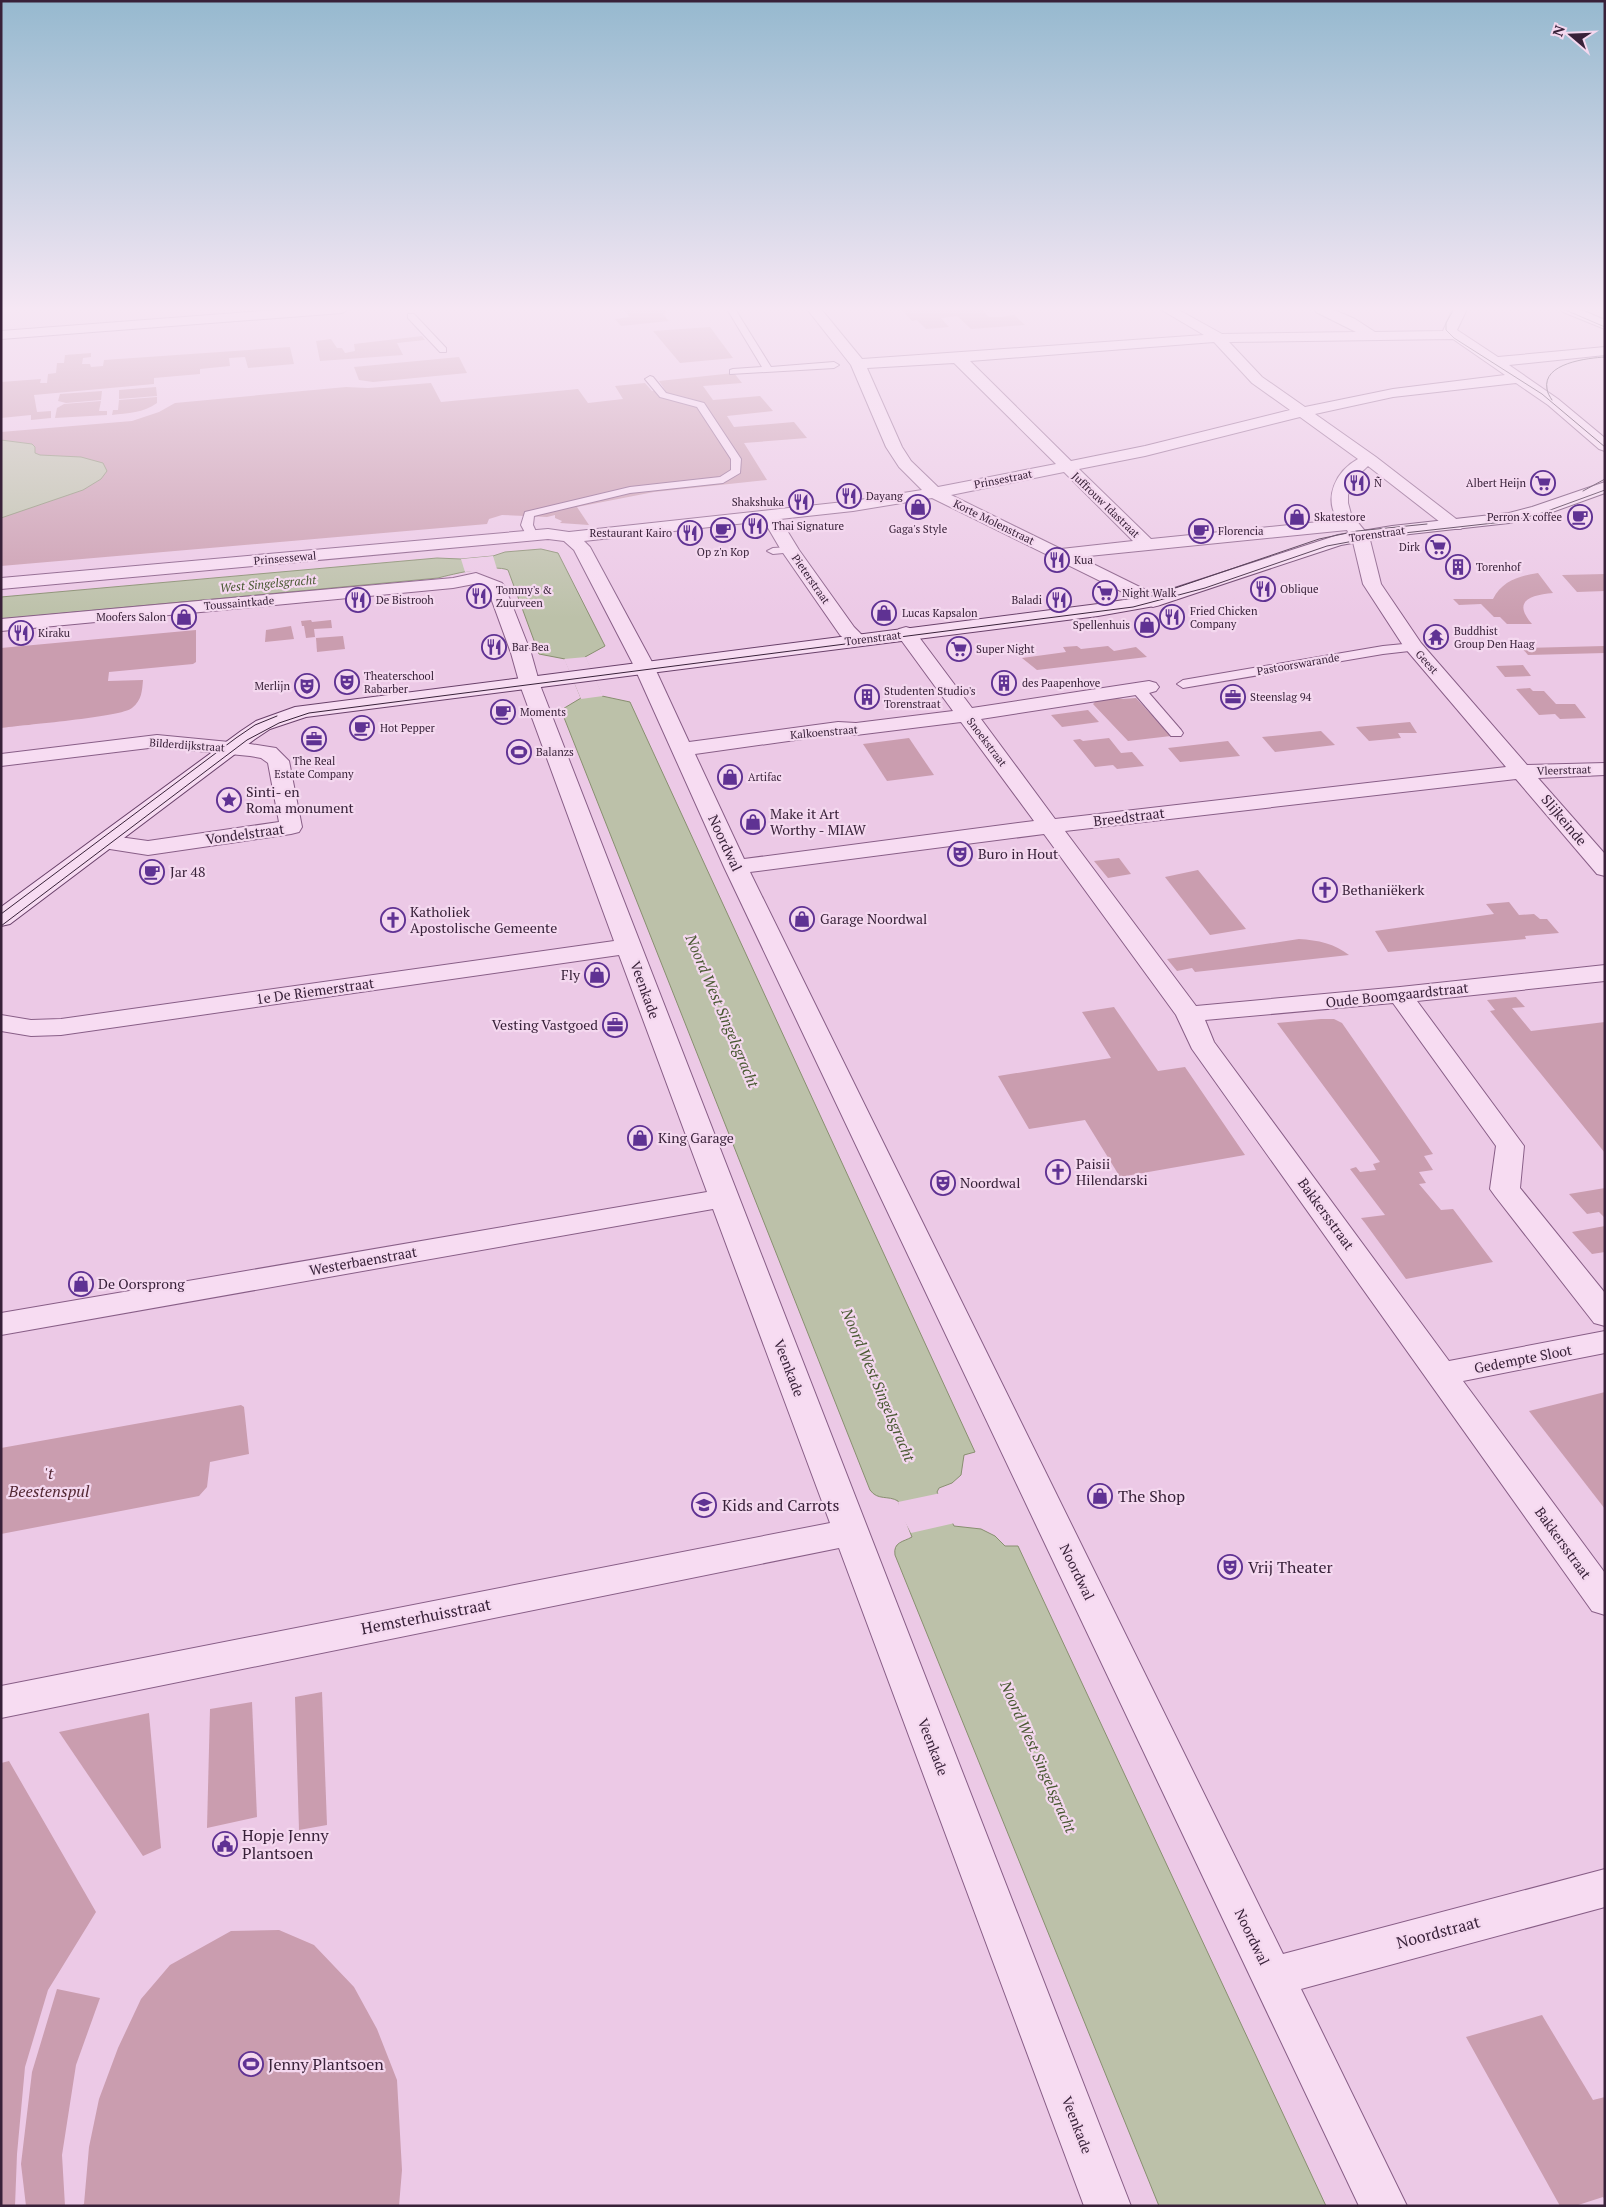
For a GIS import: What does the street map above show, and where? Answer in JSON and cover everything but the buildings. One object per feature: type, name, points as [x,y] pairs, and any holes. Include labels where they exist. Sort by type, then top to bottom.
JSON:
[{"type":"street","name":"Korte Molenstraat","points":[[877,412],[894,447],[905,464],[934,493],[1058,552]]},
{"type":"street","name":"Juffrouw Idastraat","points":[[1012,412],[1143,541]]},
{"type":"street","points":[[1302,412],[1370,460],[1455,525]]},
{"type":"street","name":"Prinsestraat","points":[[569,538],[853,506],[934,493],[1145,451],[1302,412]]},
{"type":"street","points":[[1565,412],[1605,446]]},
{"type":"street","name":"Geest","points":[[1370,460],[1358,464],[1350,473],[1340,491],[1339,502],[1342,512],[1353,526],[1368,575],[1414,647],[1522,772]]},
{"type":"street","name":"Torenstraat","points":[[1058,552],[1143,541],[1353,526],[1455,525],[1509,518],[1530,513],[1605,487]]},
{"type":"street","name":"Pieterstraat","points":[[769,515],[788,544],[782,551],[852,635]]},
{"type":"street","name":"Torenstraat","points":[[572,676],[644,667],[852,635],[906,633],[1098,610],[1153,601],[1319,545],[1353,526]]},
{"type":"street","name":"Prinsessewal","points":[[1,584],[476,562],[532,536],[548,534],[569,538]]},
{"type":"street","name":"Noordwal","points":[[569,538],[581,547],[591,564],[644,667],[736,867],[1384,2206]]},
{"type":"street","points":[[1058,552],[1153,601]]},
{"type":"street","name":"Veenkade","points":[[476,562],[496,587],[521,653],[528,678],[676,1073],[1108,2206]]},
{"type":"street","name":"Toussaintkade","points":[[1,626],[453,583],[476,562]]},
{"type":"street","name":"Snoekstraat","points":[[906,633],[1051,826]]},
{"type":"street","name":"Bilderdijkstraat","points":[[1,760],[157,741],[230,748],[263,725],[302,711],[528,678],[572,676]]},
{"type":"street","points":[[967,715],[1143,688]]},
{"type":"street","name":"Kalkoenstraat","points":[[681,749],[838,728],[856,729],[967,715]]},
{"type":"street","points":[[6,911],[105,842],[230,748]]},
{"type":"street","name":"Vondelstraat","points":[[105,842],[148,848],[291,827],[278,761],[268,753],[230,748]]},
{"type":"street","name":"Vleerstraat","points":[[1522,772],[1605,769]]},
{"type":"street","name":"Breedstraat","points":[[736,867],[1051,826],[1522,772]]},
{"type":"street","name":"Slijkeinde","points":[[1522,772],[1605,869]]},
{"type":"street","name":"Bakkersstraat","points":[[1051,826],[1189,1014],[1201,1043],[1605,1601]]},
{"type":"street","name":"1e De Riemerstraat","points":[[1,1023],[20,1028],[61,1027],[630,946]]},
{"type":"street","name":"Oude Boomgaardstraat","points":[[1189,1014],[1400,995],[1605,973]]},
{"type":"street","points":[[1400,995],[1510,1146],[1505,1189],[1605,1315]]},
{"type":"street","name":"Westerbaenstraat","points":[[1,1324],[725,1198]]},
{"type":"street","name":"Gedempte Sloot","points":[[1442,1374],[1605,1342]]},
{"type":"street","name":"Hemsterhuisstraat","points":[[1,1702],[852,1532]]},
{"type":"street","name":"Noordstraat","points":[[1272,1977],[1605,1888]]},
{"type":"lane","points":[[532,536],[527,525],[529,514],[630,490],[723,480],[732,476],[736,471],[736,459],[706,412]]},
{"type":"lane","name":"Pastoorswarande","points":[[1183,684],[1383,650],[1414,647]]},
{"type":"lane","points":[[1143,688],[1176,733]]},
{"type":"green space","points":[[1,412],[51,412],[51,418],[31,420],[31,415],[1,418]]},
{"type":"green space","points":[[56,412],[107,412],[107,415],[55,418]]},
{"type":"green space","points":[[113,412],[135,412],[135,412],[112,415]]},
{"type":"green space","points":[[159,412],[764,412],[727,416],[734,427],[794,422],[807,438],[744,443],[767,480],[654,492],[577,507],[589,525],[560,523],[562,521],[555,518],[555,515],[547,517],[502,515],[489,519],[487,524],[1,566],[1,432],[132,421]]},
{"type":"green space","points":[[1538,573],[1553,593],[1537,595],[1526,601],[1524,610],[1532,624],[1507,624],[1500,617],[1494,617],[1481,604],[1459,605],[1453,599],[1493,599],[1501,588],[1512,580]]},
{"type":"green space","points":[[1605,574],[1605,591],[1577,592],[1562,575]]},
{"type":"green space","points":[[311,620],[312,622],[331,620],[332,628],[314,629],[315,637],[306,638],[301,621]]},
{"type":"green space","points":[[291,626],[294,639],[265,642],[266,630]]},
{"type":"green space","points":[[196,630],[196,662],[193,664],[109,672],[108,681],[143,680],[140,699],[132,708],[92,717],[1,728],[1,648]]},
{"type":"green space","points":[[343,636],[345,649],[317,652],[316,638]]},
{"type":"green space","points":[[1077,646],[1081,649],[1108,646],[1114,651],[1136,647],[1147,657],[1037,670],[1022,658],[1066,652],[1063,647]]},
{"type":"green space","points":[[1605,646],[1605,653],[1528,655],[1522,648]]},
{"type":"green space","points":[[1523,665],[1531,676],[1505,677],[1496,666]]},
{"type":"green space","points":[[1530,688],[1533,691],[1544,691],[1556,704],[1575,704],[1586,718],[1560,719],[1555,714],[1539,715],[1516,689]]},
{"type":"green space","points":[[1113,697],[1123,699],[1136,698],[1171,736],[1128,741],[1093,704],[1097,700]]},
{"type":"green space","points":[[1088,710],[1099,722],[1062,727],[1051,715]]},
{"type":"green space","points":[[1410,722],[1417,733],[1398,733],[1401,738],[1369,741],[1356,727]]},
{"type":"green space","points":[[1321,731],[1335,745],[1275,752],[1262,737]]},
{"type":"green space","points":[[909,738],[934,775],[887,781],[863,744]]},
{"type":"green space","points":[[1109,738],[1121,753],[1132,752],[1144,766],[1117,769],[1113,765],[1095,767],[1073,740],[1080,739],[1083,741]]},
{"type":"green space","points":[[1228,741],[1240,756],[1180,762],[1168,748]]},
{"type":"green space","points":[[1119,858],[1131,874],[1108,878],[1094,861]]},
{"type":"green space","points":[[1198,870],[1246,929],[1210,935],[1165,877]]},
{"type":"green space","points":[[1509,902],[1519,915],[1534,914],[1540,919],[1547,919],[1559,933],[1525,936],[1526,939],[1388,952],[1375,931],[1494,914],[1486,904]]},
{"type":"green space","points":[[1299,939],[1326,943],[1349,955],[1195,972],[1192,968],[1177,971],[1167,959]]},
{"type":"green space","points":[[1516,997],[1525,1007],[1512,1008],[1531,1031],[1605,1022],[1605,1153],[1490,1011],[1495,1010],[1487,1000]]},
{"type":"green space","points":[[1114,1007],[1158,1071],[1185,1067],[1245,1155],[1120,1177],[1085,1120],[1029,1129],[998,1076],[1111,1058],[1082,1012]]},
{"type":"green space","points":[[1334,1019],[1342,1023],[1433,1154],[1424,1156],[1433,1170],[1419,1172],[1426,1183],[1419,1184],[1441,1210],[1453,1209],[1493,1262],[1406,1279],[1361,1218],[1385,1215],[1350,1169],[1356,1167],[1360,1172],[1376,1170],[1373,1164],[1380,1162],[1277,1023]]},
{"type":"green space","points":[[1605,1188],[1605,1218],[1599,1212],[1587,1214],[1569,1194]]},
{"type":"green space","points":[[1605,1226],[1605,1252],[1592,1254],[1572,1232]]},
{"type":"green space","points":[[1605,1392],[1605,1509],[1529,1411]]},
{"type":"green space","name":"'t Beestenspul","points":[[241,1405],[244,1407],[249,1454],[210,1462],[207,1487],[199,1496],[1,1534],[1,1448]]},
{"type":"green space","points":[[322,1692],[327,1825],[299,1830],[295,1697]]},
{"type":"green space","points":[[252,1702],[257,1817],[207,1828],[210,1709]]},
{"type":"green space","points":[[149,1713],[161,1848],[143,1856],[59,1732]]},
{"type":"green space","points":[[9,1761],[96,1912],[48,1990],[25,2067],[17,2154],[15,2206],[1,2206],[1,1763]]},
{"type":"green space","name":"Jenny Plantsoen","points":[[279,1930],[314,1945],[354,1987],[377,2029],[397,2080],[402,2170],[399,2206],[80,2206],[84,2204],[89,2147],[99,2099],[118,2048],[141,1999],[170,1965],[231,1931]]},
{"type":"green space","points":[[57,1989],[100,1998],[76,2065],[62,2155],[65,2206],[26,2206],[21,2164],[32,2072]]},
{"type":"green space","points":[[1542,2015],[1593,2100],[1605,2097],[1605,2200],[1603,2197],[1575,2206],[1560,2206],[1466,2037]]},
{"type":"water","points":[[1,440],[32,444],[35,447],[35,453],[40,455],[81,457],[103,463],[107,471],[101,479],[83,490],[1,518]]},
{"type":"water","points":[[541,549],[558,553],[605,646],[585,657],[602,696],[630,702],[975,1452],[964,1455],[961,1475],[952,1483],[939,1488],[937,1492],[954,1526],[981,1529],[995,1536],[1005,1546],[1018,1546],[1326,2206],[1159,2206],[895,1555],[897,1545],[912,1537],[898,1501],[876,1496],[870,1490],[561,710],[581,698],[565,659],[539,654],[508,570],[493,568],[438,578],[1,619],[1,597],[437,558],[461,559]]},
{"type":"pier","points":[[493,556],[497,569],[465,572],[461,559]]},
{"type":"pier","points":[[586,657],[603,696],[581,699],[564,659]]},
{"type":"pier","points":[[941,1493],[955,1523],[911,1533],[900,1513],[898,1502]]},
{"type":"tram line","points":[[1563,412],[1605,447]]},
{"type":"tram line","points":[[1583,491],[1605,479]]},
{"type":"tram line","points":[[1,926],[247,740],[279,723],[309,713],[1133,607],[1205,588],[1327,546],[1386,535],[1512,521],[1542,513],[1605,490]]},
{"type":"tram line","points":[[1146,598],[1319,539],[1357,531],[1427,524]]},
{"type":"tram line","points":[[1,914],[236,738],[255,725],[277,716]]},
{"type":"place","name":"Ñ","points":[[1357,483]]},
{"type":"place","name":"Albert Heijn","points":[[1543,483]]},
{"type":"place","name":"Dayang","points":[[849,496]]},
{"type":"place","name":"Shakshuka","points":[[801,502]]},
{"type":"place","name":"Gaga's Style","points":[[918,507]]},
{"type":"place","name":"Skatestore","points":[[1297,517]]},
{"type":"place","name":"Perron X coffee","points":[[1580,517]]},
{"type":"place","name":"Thai Signature","points":[[755,526]]},
{"type":"place","name":"Op z'n Kop","points":[[723,530]]},
{"type":"place","name":"Florencia","points":[[1201,531]]},
{"type":"place","name":"Restaurant Kairo","points":[[690,533]]},
{"type":"place","name":"Dirk","points":[[1438,547]]},
{"type":"place","name":"Kua","points":[[1057,560]]},
{"type":"place","name":"Torenhof","points":[[1458,567]]},
{"type":"place","name":"Oblique","points":[[1263,589]]},
{"type":"place","name":"Night Walk","points":[[1105,593]]},
{"type":"place","name":"Tommy's & Zuurveen","points":[[479,596]]},
{"type":"place","name":"De Bistrooh","points":[[358,600]]},
{"type":"place","name":"Baladi","points":[[1059,600]]},
{"type":"place","name":"Lucas Kapsalon","points":[[884,613]]},
{"type":"place","name":"Moofers Salon","points":[[184,617]]},
{"type":"place","name":"Fried Chicken Company","points":[[1172,617]]},
{"type":"place","name":"Spellenhuis","points":[[1147,625]]},
{"type":"place","name":"Kiraku","points":[[21,633]]},
{"type":"place","name":"Buddhist Group Den Haag","points":[[1436,637]]},
{"type":"place","name":"Bar Bea","points":[[494,647]]},
{"type":"place","name":"Super Night","points":[[959,649]]},
{"type":"place","name":"Theaterschool Rabarber","points":[[347,682]]},
{"type":"place","name":"des Paapenhove","points":[[1004,683]]},
{"type":"place","name":"Merlijn","points":[[307,686]]},
{"type":"place","name":"Studenten Studio's Torenstraat","points":[[867,697]]},
{"type":"place","name":"Steenslag 94","points":[[1233,697]]},
{"type":"place","name":"Moments","points":[[503,712]]},
{"type":"place","name":"Hot Pepper","points":[[362,728]]},
{"type":"place","name":"The Real Estate Company","points":[[314,739]]},
{"type":"place","name":"Balanzs","points":[[519,752]]},
{"type":"place","name":"Artifac","points":[[730,777]]},
{"type":"place","name":"Sinti- en Roma monument","points":[[229,800]]},
{"type":"place","name":"Make it Art Worthy - MIAW","points":[[753,822]]},
{"type":"place","name":"Buro in Hout","points":[[960,854]]},
{"type":"place","name":"Jar 48","points":[[152,872]]},
{"type":"place","name":"Bethaniëkerk","points":[[1325,890]]},
{"type":"place","name":"Garage Noordwal","points":[[802,919]]},
{"type":"place","name":"Katholiek Apostolische Gemeente","points":[[393,920]]},
{"type":"place","name":"Fly","points":[[597,975]]},
{"type":"place","name":"Vesting Vastgoed","points":[[615,1025]]},
{"type":"place","name":"King Garage","points":[[640,1138]]},
{"type":"place","name":"Paisii Hilendarski","points":[[1058,1172]]},
{"type":"place","name":"Noordwal","points":[[943,1183]]},
{"type":"place","name":"De Oorsprong","points":[[81,1284]]},
{"type":"place","name":"The Shop","points":[[1100,1496]]},
{"type":"place","name":"Kids and Carrots","points":[[704,1505]]},
{"type":"place","name":"Vrij Theater","points":[[1230,1567]]},
{"type":"place","name":"Hopje Jenny Plantsoen","points":[[225,1844]]},
{"type":"place","name":"Jenny Plantsoen","points":[[251,2064]]},
{"type":"water label","name":"West Singelsgracht","points":[[268,584]]},
{"type":"water label","name":"Noord West Singelsgracht","points":[[722,1011]]},
{"type":"water label","name":"Noord West Singelsgracht","points":[[878,1385]]},
{"type":"water label","name":"Noord West Singelsgracht","points":[[1038,1757]]}]
